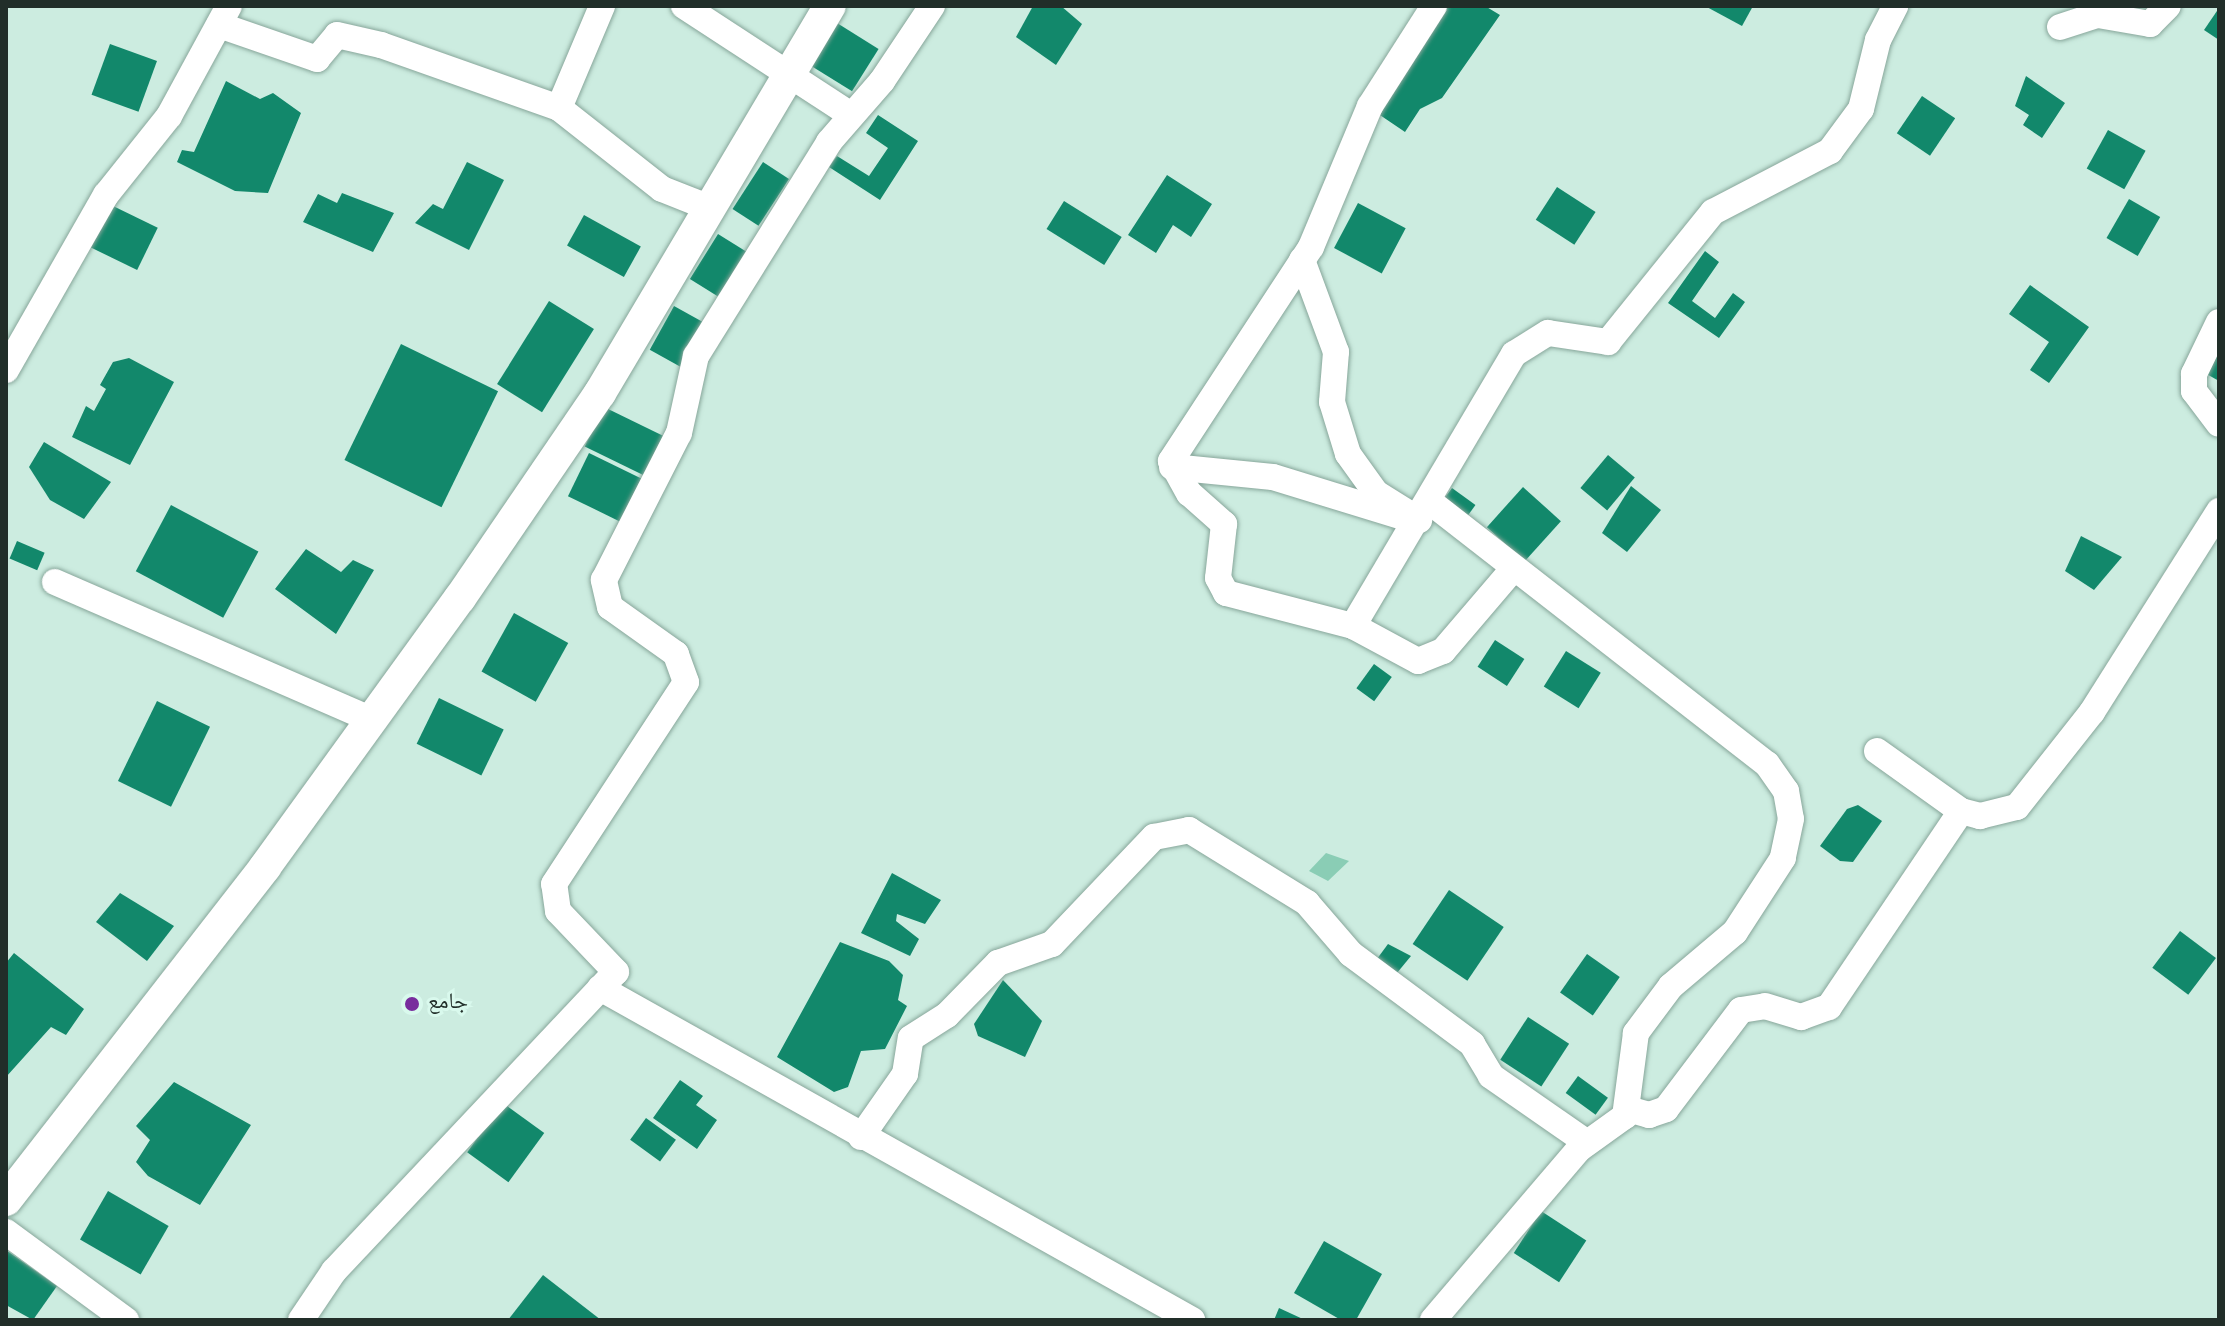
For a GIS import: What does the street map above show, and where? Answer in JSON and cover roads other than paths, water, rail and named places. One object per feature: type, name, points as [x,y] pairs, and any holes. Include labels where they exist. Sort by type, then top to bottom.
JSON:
[{"type":"street","points":[[559,108],[602,6]]},
{"type":"street","points":[[684,6],[851,115]]},
{"type":"street","points":[[6,1200],[372,720],[600,393],[830,6]]},
{"type":"street","points":[[301,1320],[334,1271],[618,968],[558,911],[554,884],[686,682],[676,654],[610,607],[604,580],[679,433],[696,356],[851,115],[932,6]]},
{"type":"street","points":[[1172,467],[1180,443],[1302,260],[1370,106],[1434,6]]},
{"type":"street","points":[[1353,626],[1528,342],[1569,332],[1608,342],[1713,212],[1830,151],[1861,109],[1878,40],[1895,6]]},
{"type":"street","points":[[2060,27],[2098,15],[2150,24],[2168,6]]},
{"type":"street","points":[[6,370],[106,195],[169,116],[224,16],[317,59],[337,35],[381,45],[559,108],[662,189],[710,208]]},
{"type":"street","points":[[1302,260],[1336,352],[1332,402],[1348,454],[1376,493],[1424,511],[1514,568],[1728,730],[1778,776],[1790,806],[1788,846],[1735,932],[1671,986],[1636,1033],[1628,1109],[1612,1130],[1586,1142],[1433,1320]]},
{"type":"street","points":[[2219,322],[2194,374],[2203,410],[2219,424]]},
{"type":"street","points":[[1172,467],[1273,477],[1424,511]]},
{"type":"street","points":[[1172,467],[1224,524],[1218,578],[1226,593],[1353,626],[1430,661],[1514,568]]},
{"type":"street","points":[[1877,751],[1961,811],[2001,814],[2034,791],[2219,511]]},
{"type":"street","points":[[55,582],[372,720]]},
{"type":"street","points":[[1628,1109],[1649,1115],[1666,1109],[1741,1010],[1765,1006],[1801,1017],[1829,1007],[1961,811]]},
{"type":"street","points":[[861,1137],[905,1074],[911,1038],[947,1015],[998,963],[1052,944],[1154,837],[1189,830],[1307,903],[1351,954],[1472,1044],[1491,1076],[1586,1142]]},
{"type":"street","points":[[600,988],[1192,1320]]},
{"type":"street","points":[[6,1232],[126,1320]]},
{"type":"place","name":"جامع","points":[[412,1004]]}]
